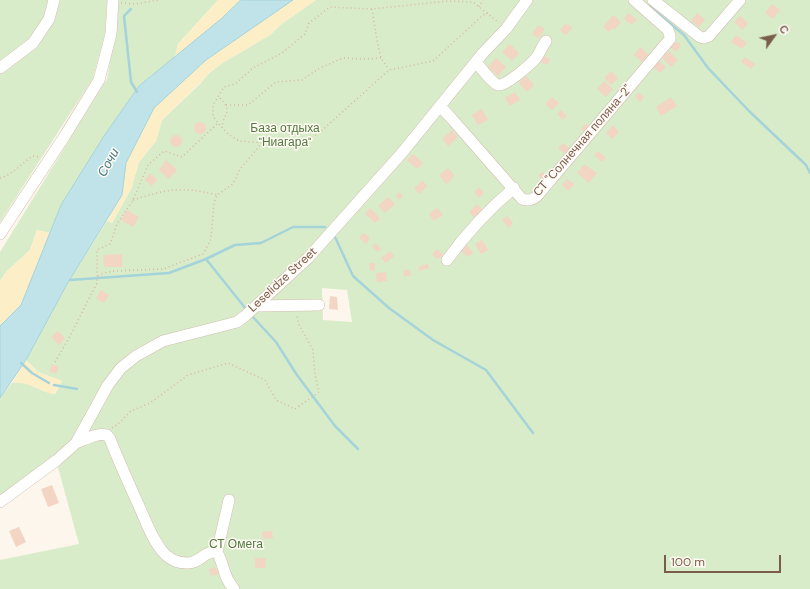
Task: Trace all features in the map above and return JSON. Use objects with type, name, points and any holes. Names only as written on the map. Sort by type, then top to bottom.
[{"type":"street","points":[[0,68],[33,43],[49,19],[54,0]]},
{"type":"street","name":"Leselidze Street","points":[[0,502],[76,444],[108,384],[121,368],[136,356],[163,341],[237,322],[308,258],[401,154],[476,62],[506,29],[527,0]]},
{"type":"street","name":"СТ \"Солнечная поляна-2\"","points":[[440,106],[514,188],[522,199],[527,201],[532,200],[670,39],[670,33],[634,0]]},
{"type":"street","points":[[653,0],[700,37],[704,38],[709,36],[740,0]]},
{"type":"street","points":[[0,234],[99,80],[111,34],[113,2]]},
{"type":"street","points":[[476,62],[494,82],[502,85],[512,79],[536,58],[546,41]]},
{"type":"street","points":[[447,260],[474,227],[514,188]]},
{"type":"street","points":[[256,306],[319,305]]},
{"type":"street","points":[[76,444],[86,438],[102,434],[107,435],[153,537],[164,553],[172,560],[192,563],[212,551],[217,552]]},
{"type":"street","points":[[229,500],[217,552],[221,559],[228,581],[234,589]]},
{"type":"path","points":[[113,2],[135,4],[159,0]]},
{"type":"path","points":[[479,6],[483,0]]},
{"type":"path","points":[[488,13],[482,16],[433,61],[389,70],[318,134],[297,143],[262,143],[239,141],[228,134],[213,116],[213,105],[224,87],[235,84],[253,68],[282,53],[305,34],[308,23],[330,7],[372,9],[448,1],[473,2],[488,13],[506,29]]},
{"type":"path","points":[[372,9],[381,58],[389,70]]},
{"type":"path","points":[[226,105],[248,105],[276,82],[302,80],[320,68],[343,58],[381,58]]},
{"type":"path","points":[[219,97],[226,105],[227,114],[223,121],[222,128]]},
{"type":"path","points":[[55,362],[97,283],[97,250],[110,244],[117,224],[133,200],[148,165],[164,151],[182,157],[218,123]]},
{"type":"path","points":[[98,276],[114,271],[163,268],[203,254],[211,239],[214,202],[217,195],[233,184],[240,169],[262,143]]},
{"type":"path","points":[[0,178],[8,176],[21,164],[33,156],[50,158]]},
{"type":"path","points":[[133,200],[161,191],[182,189],[197,190],[217,195]]},
{"type":"path","points":[[102,434],[118,424],[131,411],[150,403],[188,375],[228,363],[264,380],[276,400],[295,409],[319,392],[315,374],[313,350],[298,323],[296,305]]},
{"type":"green space","points":[[0,0],[107,0],[105,33],[93,78],[0,222]]},
{"type":"green space","points":[[117,0],[218,0],[178,44],[175,57],[139,86],[104,136],[61,205],[50,233],[37,230],[30,250],[7,271],[0,281],[0,252],[107,79],[114,40]]},
{"type":"green space","points":[[316,0],[810,0],[810,589],[0,589],[0,560],[79,544],[57,464],[0,506],[0,398],[12,383],[24,383],[55,394],[62,381],[38,372],[26,360],[67,284],[107,221],[112,223],[131,189],[139,162],[156,141],[162,120],[200,84],[209,73],[224,62],[270,35],[280,25]],"holes":[[[322,288],[347,290],[352,322],[323,320]]]},
{"type":"sand","points":[[218,0],[241,0],[221,19],[175,57],[178,44]]},
{"type":"sand","points":[[292,0],[316,0],[280,25],[270,35],[224,62],[209,73],[162,120],[156,141],[139,162],[131,189],[112,223],[107,221],[122,195],[126,163],[154,108],[206,60]]},
{"type":"sand","points":[[37,230],[50,233],[21,305],[0,326],[0,281],[7,271],[30,250]]},
{"type":"sand","points":[[26,360],[38,372],[62,381],[54,394],[23,383],[12,383]]},
{"type":"water","name":"Сочи","points":[[241,0],[293,0],[206,60],[154,108],[126,163],[122,195],[67,284],[26,360],[0,398],[0,326],[21,305],[61,205],[104,136],[139,86],[221,19]]},
{"type":"building","points":[[772,4],[780,10],[773,19],[765,13]]},
{"type":"building","points":[[628,13],[637,19],[632,25],[624,19]]},
{"type":"building","points":[[697,13],[705,20],[699,27],[691,21]]},
{"type":"building","points":[[613,15],[621,22],[614,30],[612,28],[609,32],[603,27]]},
{"type":"building","points":[[740,16],[748,23],[743,30],[734,22]]},
{"type":"building","points":[[566,23],[572,28],[566,35],[560,30]]},
{"type":"building","points":[[538,25],[545,29],[539,38],[532,34]]},
{"type":"building","points":[[736,35],[747,43],[742,49],[731,42]]},
{"type":"building","points":[[672,41],[681,44],[676,52],[668,46]]},
{"type":"building","points":[[510,44],[519,53],[512,61],[502,52]]},
{"type":"building","points":[[640,47],[649,55],[642,62],[634,55]]},
{"type":"building","points":[[669,51],[678,60],[671,67],[662,58]]},
{"type":"building","points":[[541,54],[550,59],[547,65],[538,61]]},
{"type":"building","points":[[745,57],[755,64],[751,69],[741,62]]},
{"type":"building","points":[[496,58],[506,67],[498,76],[488,67]]},
{"type":"building","points":[[658,60],[666,67],[660,73],[652,66]]},
{"type":"building","points":[[611,71],[618,78],[611,85],[604,78]]},
{"type":"building","points":[[526,76],[534,85],[527,92],[519,83]]},
{"type":"building","points":[[604,81],[613,89],[606,97],[597,89]]},
{"type":"building","points":[[515,92],[520,100],[510,106],[505,98]]},
{"type":"building","points":[[639,92],[644,97],[640,102],[635,96]]},
{"type":"building","points":[[552,97],[559,103],[552,110],[545,104]]},
{"type":"building","points":[[671,97],[677,106],[661,116],[656,107]]},
{"type":"building","points":[[482,109],[488,120],[478,125],[472,115]]},
{"type":"building","points":[[561,110],[567,116],[563,120],[557,114]]},
{"type":"building","points":[[198,122],[202,122],[206,128],[202,134],[198,134],[194,130],[194,126]]},
{"type":"building","points":[[586,123],[591,128],[586,134],[581,129]]},
{"type":"building","points":[[613,125],[619,132],[612,139],[606,133]]},
{"type":"building","points":[[452,130],[458,137],[448,146],[442,139]]},
{"type":"building","points":[[178,135],[181,136],[181,146],[174,147],[171,146],[170,139],[171,136]]},
{"type":"building","points":[[563,143],[571,149],[566,155],[558,148]]},
{"type":"building","points":[[598,151],[606,158],[602,162],[594,155]]},
{"type":"building","points":[[413,154],[423,163],[417,169],[407,160]]},
{"type":"building","points":[[166,160],[177,170],[169,179],[159,170]]},
{"type":"building","points":[[584,164],[597,173],[589,183],[577,173]]},
{"type":"building","points":[[448,168],[455,176],[446,184],[439,175]]},
{"type":"building","points":[[542,172],[548,176],[544,181],[538,176]]},
{"type":"building","points":[[150,173],[157,180],[152,186],[145,180]]},
{"type":"building","points":[[567,179],[574,184],[569,191],[562,185]]},
{"type":"building","points":[[423,181],[427,186],[419,194],[414,188]]},
{"type":"building","points":[[479,187],[484,193],[479,198],[474,192]]},
{"type":"building","points":[[399,192],[403,196],[400,200],[396,196]]},
{"type":"building","points":[[388,197],[395,204],[385,213],[378,206]]},
{"type":"building","points":[[477,204],[483,210],[475,218],[469,212]]},
{"type":"building","points":[[370,208],[380,218],[375,223],[365,214]]},
{"type":"building","points":[[437,208],[443,215],[434,221],[429,214]]},
{"type":"building","points":[[127,210],[139,217],[133,227],[121,220]]},
{"type":"building","points":[[507,216],[513,223],[509,228],[502,220]]},
{"type":"building","points":[[363,233],[370,238],[366,244],[359,238]]},
{"type":"building","points":[[482,240],[488,250],[481,254],[475,244]]},
{"type":"building","points":[[376,243],[381,249],[377,252],[372,246]]},
{"type":"building","points":[[467,245],[473,253],[467,257],[461,250]]},
{"type":"building","points":[[437,249],[443,255],[437,259],[432,254]]},
{"type":"building","points":[[390,251],[394,256],[386,263],[381,258]]},
{"type":"building","points":[[122,254],[122,267],[104,267],[103,255]]},
{"type":"building","points":[[369,263],[375,263],[375,270],[370,271]]},
{"type":"building","points":[[428,264],[429,268],[419,271],[418,269],[420,266]]},
{"type":"building","points":[[409,269],[411,275],[404,277],[403,271]]},
{"type":"building","points":[[386,272],[387,281],[377,282],[376,273]]},
{"type":"building","points":[[101,290],[109,295],[104,303],[96,298]]},
{"type":"building","points":[[330,296],[337,297],[338,310],[329,309]]},
{"type":"building","points":[[58,331],[65,338],[59,345],[51,337]]},
{"type":"building","points":[[52,364],[59,367],[56,374],[49,371]]},
{"type":"building","points":[[52,485],[59,503],[48,507],[41,489]]},
{"type":"building","points":[[19,527],[26,542],[16,547],[9,531]]},
{"type":"building","points":[[272,531],[273,538],[263,539],[262,532]]},
{"type":"building","points":[[255,558],[266,558],[265,568],[255,568]]},
{"type":"building","points":[[215,567],[219,574],[211,576],[209,569]]},
{"type":"waterway","points":[[649,6],[684,35],[708,68],[750,112],[806,165],[810,173]]},
{"type":"waterway","points":[[131,9],[124,16],[131,82],[137,92]]},
{"type":"waterway","points":[[70,280],[169,273],[206,259],[235,245],[261,243],[293,227],[325,227]]},
{"type":"waterway","points":[[335,237],[353,276],[389,308],[433,340],[486,370],[533,433]]},
{"type":"waterway","points":[[206,259],[246,309]]},
{"type":"waterway","points":[[252,316],[276,342],[297,375],[335,426],[358,449]]},
{"type":"waterway","points":[[21,363],[32,373],[49,383]]},
{"type":"waterway","points":[[54,385],[77,389]]},
{"type":"park label","name":"База отдыха \"Ниагара\"","points":[[285,136]]},
{"type":"park label","name":"СТ Омега","points":[[236,545]]}]
